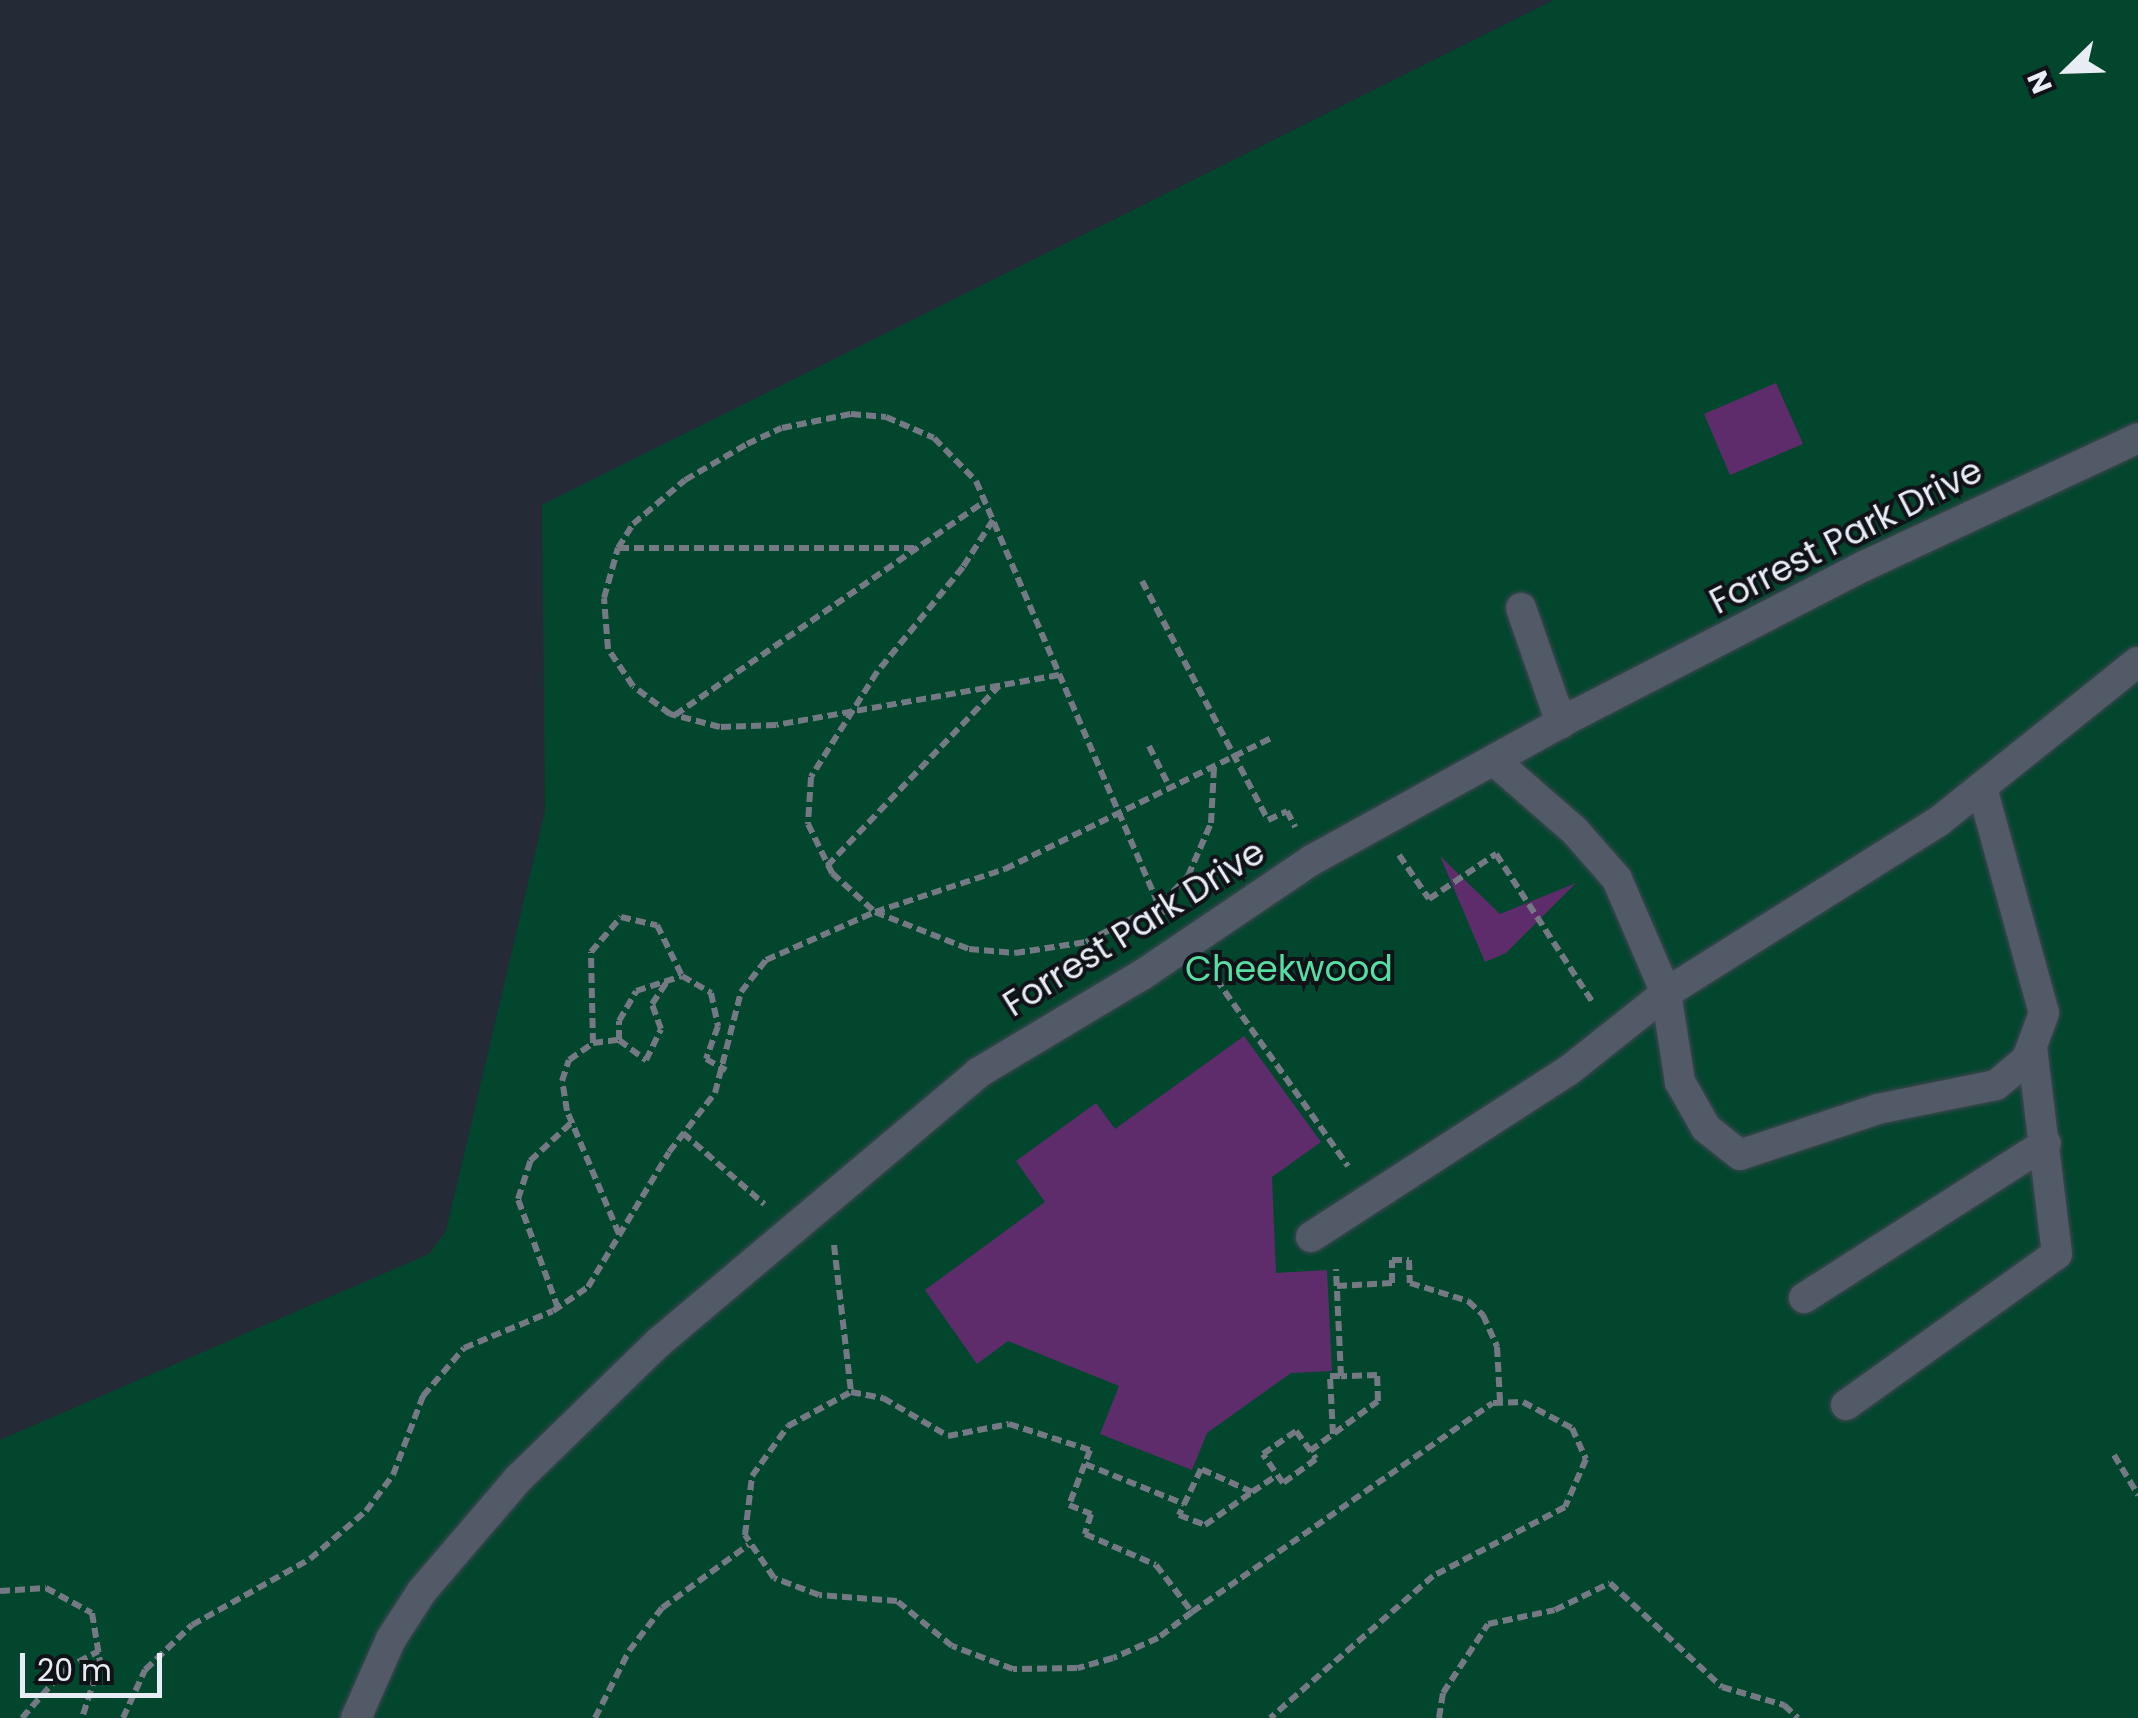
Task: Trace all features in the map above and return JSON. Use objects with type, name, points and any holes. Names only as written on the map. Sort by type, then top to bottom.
[{"type":"lane","name":"Forrest Park Drive","points":[[356,1718],[391,1639],[466,1536],[588,1408],[786,1232],[978,1073],[1182,947],[1312,860],[1562,723],[1864,566],[2136,449]]},
{"type":"lane","points":[[1521,608],[1562,723]]},
{"type":"lane","points":[[1322,1230],[1568,1071],[1666,993],[1982,788],[2138,662]]},
{"type":"lane","points":[[1496,762],[1574,831],[1616,879],[1666,993],[1680,1082],[1706,1128],[1740,1155],[1878,1110],[1996,1085],[2027,1059],[2044,1013],[1982,788]]},
{"type":"lane","points":[[1846,1405],[2056,1254],[2032,1046]]},
{"type":"lane","points":[[1804,1298],[2046,1143]]},
{"type":"path","points":[[1059,675],[748,728],[674,716],[633,686],[608,648],[604,598],[618,548],[653,504],[716,460],[782,428],[851,414],[886,417],[934,438],[968,470],[985,502],[1158,906],[1182,947]]},
{"type":"path","points":[[674,716],[985,502]]},
{"type":"path","points":[[992,520],[964,567],[850,712],[812,777],[806,807],[827,866],[875,912],[942,941],[1015,953],[1086,942],[1158,906],[1188,876],[1206,840],[1214,767]]},
{"type":"path","points":[[618,548],[917,548]]},
{"type":"path","points":[[1142,581],[1268,820],[1286,812],[1312,860]]},
{"type":"path","points":[[827,866],[1000,686]]},
{"type":"path","points":[[123,1718],[145,1670],[192,1625],[310,1559],[355,1523],[394,1474],[423,1396],[464,1348],[558,1308],[588,1287],[726,1070],[749,976],[791,945],[875,912],[1004,870],[1120,817],[1271,738]]},
{"type":"path","points":[[1149,746],[1171,790]]},
{"type":"path","points":[[1398,854],[1429,899],[1496,854],[1593,1003],[1578,1013]]},
{"type":"path","points":[[593,1044],[589,959],[615,922],[634,915],[656,925],[682,976]]},
{"type":"path","points":[[619,1040],[619,1021],[630,998],[644,985],[682,976],[706,988],[714,1000],[718,1026],[706,1059],[726,1070]]},
{"type":"path","points":[[620,1235],[572,1122],[563,1071],[593,1044],[619,1040],[646,1060],[661,1029],[652,1004],[670,978]]},
{"type":"path","points":[[1216,979],[1371,1198]]},
{"type":"path","points":[[558,1308],[518,1199],[530,1161],[572,1122]]},
{"type":"path","points":[[683,1133],[744,1181],[786,1232]]},
{"type":"path","points":[[1322,1230],[1337,1286],[1341,1376]]},
{"type":"path","points":[[832,1236],[851,1392]]},
{"type":"path","points":[[1337,1286],[1392,1284],[1392,1260],[1409,1260],[1410,1284],[1468,1301],[1494,1337],[1500,1401]]},
{"type":"path","points":[[1310,1451],[1332,1435],[1378,1400],[1377,1374],[1330,1376],[1332,1435]]},
{"type":"path","points":[[1192,1612],[1156,1565],[1086,1534],[1091,1514],[1069,1505],[1090,1450],[1022,1426],[948,1436],[883,1398],[851,1392],[788,1426],[764,1454],[747,1489],[748,1546],[786,1584],[819,1594],[897,1601],[952,1646],[1013,1668],[1077,1668],[1113,1658],[1158,1638],[1500,1401],[1546,1410],[1577,1435],[1584,1475],[1565,1507],[1433,1576],[1270,1718]]},
{"type":"path","points":[[1296,1431],[1316,1459],[1283,1483],[1277,1474],[1263,1454],[1296,1431]]},
{"type":"path","points":[[2114,1455],[2138,1495]]},
{"type":"path","points":[[1085,1464],[1184,1504]]},
{"type":"path","points":[[1252,1492],[1201,1470],[1179,1515],[1205,1525],[1252,1492],[1277,1474]]},
{"type":"path","points":[[594,1718],[629,1651],[662,1608],[696,1577],[748,1546]]},
{"type":"path","points":[[1439,1718],[1443,1693],[1488,1624],[1545,1613],[1610,1584],[1722,1687],[1784,1705],[1798,1718]]},
{"type":"path","points":[[0,1591],[46,1588],[82,1603],[97,1625],[100,1651],[82,1718]]},
{"type":"path","points":[[22,1718],[65,1669],[100,1651]]},
{"type":"green space","name":"Cheekwood","points":[[1554,0],[2138,0],[2138,1718],[0,1718],[0,1440],[429,1254],[446,1231],[545,811],[542,505]]},
{"type":"building","points":[[1776,383],[1803,444],[1730,475],[1704,414]]},
{"type":"building","points":[[1440,856],[1500,914],[1576,883],[1506,953],[1485,962]]},
{"type":"building","points":[[1244,1036],[1321,1142],[1272,1177],[1276,1273],[1327,1270],[1332,1371],[1291,1373],[1207,1433],[1192,1470],[1100,1434],[1119,1386],[1008,1341],[977,1364],[925,1290],[1045,1202],[1016,1161],[1096,1103],[1115,1129]]}]
